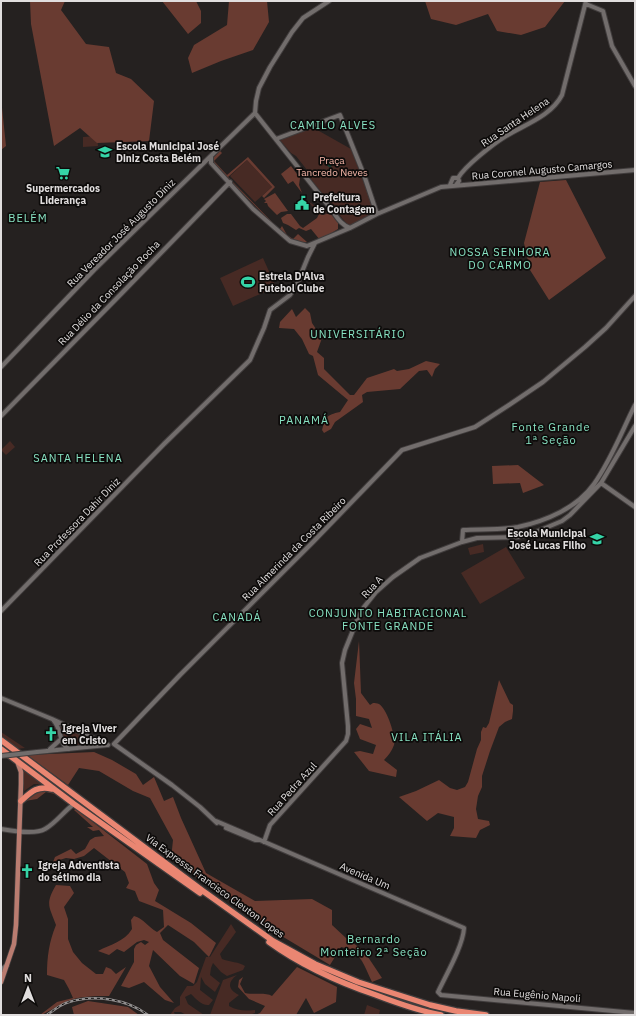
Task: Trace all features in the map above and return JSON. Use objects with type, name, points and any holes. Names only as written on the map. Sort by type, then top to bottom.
[{"type":"highway","name":"Via Expressa Francisco Cleuton Lopes","points":[[1,740],[203,891],[273,941],[315,964],[358,982],[430,1005],[456,1011],[486,1015]]},
{"type":"highway","name":"Via Expressa Francisco Cleuton Lopes","points":[[1,749],[74,804],[282,952],[315,971],[355,988],[392,1001],[441,1015]]},
{"type":"highway","points":[[21,801],[38,788],[46,788],[57,791]]},
{"type":"main road","points":[[1,982],[14,944],[16,925],[21,801],[21,772],[17,761]]},
{"type":"street","points":[[329,1],[303,18],[292,32],[259,88],[255,113],[340,222],[346,227],[350,228]]},
{"type":"street","points":[[586,2],[603,11],[612,46],[635,86]]},
{"type":"street","name":"Rua Santa Helena","points":[[456,180],[496,142],[542,116],[558,103],[562,95],[586,2]]},
{"type":"street","name":"Rua Vereador José Augusto Diniz","points":[[1,367],[96,269],[255,113]]},
{"type":"street","points":[[276,139],[340,114],[364,175],[377,214]]},
{"type":"street","points":[[211,157],[211,163],[230,182],[252,209],[290,241],[307,246],[308,257]]},
{"type":"street","name":"Rua Coronel Augusto Camargos","points":[[307,246],[339,233],[377,214],[441,186],[450,185],[456,180],[635,170]]},
{"type":"street","name":"Rua Délio da Consolação Rocha","points":[[1,416],[230,182]]},
{"type":"street","points":[[339,233],[340,222]]},
{"type":"street","points":[[308,257],[315,243]]},
{"type":"street","name":"Rua Professora Dahir Diniz","points":[[1,611],[164,444],[250,360],[270,310],[290,295],[300,278],[308,257]]},
{"type":"street","name":"Rua Almerinda da Costa Ribeiro","points":[[114,744],[402,450],[475,427],[509,405],[543,382],[585,347],[606,328],[635,296]]},
{"type":"street","points":[[462,542],[463,530],[517,527],[559,513],[572,506],[594,484],[623,431],[635,405]]},
{"type":"street","name":"Rua A","points":[[338,750],[346,741],[348,734],[342,663],[345,650],[358,618],[364,607],[376,592],[408,565],[420,558],[477,538],[517,537],[531,534],[562,521],[570,515],[601,483],[635,426]]},
{"type":"street","points":[[601,483],[635,507]]},
{"type":"street","points":[[1,698],[52,719],[108,745]]},
{"type":"street","points":[[52,719],[56,724],[66,747],[69,748]]},
{"type":"street","points":[[48,751],[65,731],[71,729]]},
{"type":"street","points":[[84,734],[87,741],[84,748]]},
{"type":"street","points":[[1,756],[114,744]]},
{"type":"street","name":"Avenida Um","points":[[114,744],[200,807],[219,825],[464,928],[464,934],[460,945],[438,992]]},
{"type":"street","name":"Rua Pedra Azul","points":[[262,842],[270,825],[338,750]]},
{"type":"street","points":[[1,829],[37,832],[45,829],[74,804]]},
{"type":"street","points":[[1,970],[8,965]]},
{"type":"street","name":"Rua Eugênio Napoli","points":[[438,992],[446,995],[635,1013]]},
{"type":"green space","name":"Praça Tancredo Neves","points":[[312,127],[351,149],[374,209],[374,215],[350,226],[346,223],[310,178],[307,170],[296,156],[291,153],[279,139]]},
{"type":"green space","points":[[97,136],[98,146],[83,147],[83,137]]},
{"type":"green space","points":[[247,160],[272,187],[255,202],[230,176]]},
{"type":"green space","points":[[308,201],[317,207],[325,208],[329,213],[323,214],[315,210]]},
{"type":"green space","name":"Estrela D'Alva Futebol Clube","points":[[263,258],[276,287],[233,306],[220,278]]},
{"type":"green space","points":[[10,441],[15,447],[6,455],[1,450]]},
{"type":"green space","points":[[483,544],[484,552],[470,555],[468,548]]},
{"type":"green space","points":[[506,547],[525,578],[480,604],[461,573]]},
{"type":"green space","points":[[57,722],[102,743],[77,745],[65,743],[61,736]]},
{"type":"green space","points":[[1,732],[25,748],[16,749],[1,738]]},
{"type":"green space","points":[[24,771],[42,784],[34,784],[24,791]]},
{"type":"green space","points":[[231,924],[236,932],[220,954],[222,959],[245,966],[243,970],[227,976],[213,963],[210,975],[220,983],[215,992],[205,984],[201,977],[200,990],[213,1000],[209,1005],[197,1000],[191,994],[185,997],[188,1004],[204,1015],[186,1015],[181,1012],[174,1012],[175,1015],[170,1015],[175,1008],[180,1005],[180,997],[187,986],[193,986],[197,982],[206,957],[210,957]]},
{"type":"green space","points":[[237,975],[231,981],[230,986],[233,991],[239,995],[229,1003],[229,1006],[235,1009],[255,1010],[255,1013],[249,1015],[210,1015],[223,980]]},
{"type":"green space","points":[[367,1005],[380,1010],[379,1015],[364,1015]]},
{"type":"shaded area","points":[[30,1],[65,1],[61,10],[86,44],[109,47],[116,73],[131,79],[154,101],[149,141],[97,143],[80,128],[54,146],[31,24]]},
{"type":"shaded area","points":[[162,1],[196,1],[201,11],[201,23],[188,34]]},
{"type":"shaded area","points":[[229,1],[267,1],[269,22],[253,50],[192,73],[188,58],[194,45],[227,25]]},
{"type":"shaded area","points":[[425,1],[565,1],[545,27],[521,35],[497,31],[488,14],[456,25],[431,19]]},
{"type":"shaded area","points":[[1,98],[6,146],[1,150]]},
{"type":"shaded area","points":[[220,151],[222,153],[214,161],[227,175],[248,157],[275,187],[264,198],[262,196],[272,187],[247,160],[228,177],[276,226],[213,163],[212,159]]},
{"type":"shaded area","points":[[329,158],[334,161],[331,167],[324,163],[324,160]]},
{"type":"shaded area","points":[[291,166],[300,178],[299,185],[302,193],[293,181],[288,184],[281,174]]},
{"type":"shaded area","points":[[566,180],[606,258],[549,300],[530,270],[524,243],[540,182]]},
{"type":"shaded area","points":[[275,193],[288,211],[281,212],[277,215],[267,203],[264,203],[266,201],[264,199]]},
{"type":"shaded area","points":[[316,211],[323,215],[330,213],[338,223],[338,229],[320,240],[311,229],[306,231],[299,228],[296,230],[283,223],[281,218],[287,214],[291,214],[303,228],[317,218],[319,214]]},
{"type":"shaded area","points":[[282,226],[287,235],[293,239],[298,234],[307,242],[292,240],[280,229]]},
{"type":"shaded area","points":[[305,308],[310,313],[312,323],[322,338],[317,352],[324,358],[324,369],[350,395],[354,395],[367,378],[394,369],[397,371],[409,369],[426,361],[440,364],[435,369],[432,377],[427,370],[419,371],[400,389],[367,392],[362,395],[363,402],[335,422],[331,429],[324,433],[322,430],[327,417],[340,412],[348,400],[318,375],[313,356],[309,354],[302,339],[294,329],[279,328],[280,322],[292,309],[296,317]]},
{"type":"shaded area","points":[[518,465],[544,485],[523,493],[520,483],[493,484],[492,466]]},
{"type":"shaded area","points":[[359,641],[361,693],[370,705],[373,703],[379,704],[388,717],[394,736],[394,745],[384,760],[397,770],[396,777],[369,771],[354,752],[360,751],[373,754],[376,745],[360,739],[356,729],[360,724],[372,728],[369,719],[356,716],[354,683]]},
{"type":"shaded area","points":[[499,680],[510,703],[513,705],[513,711],[512,719],[499,727],[482,776],[482,787],[478,796],[476,809],[478,819],[489,821],[490,825],[480,830],[476,838],[450,836],[454,828],[454,817],[438,813],[427,821],[399,797],[439,780],[450,788],[457,790],[465,787],[468,782],[481,740],[481,732],[483,727],[486,728],[489,723]]},
{"type":"shaded area","points":[[94,752],[112,760],[136,774],[143,785],[154,777],[164,801],[173,797],[206,873],[255,901],[312,899],[332,910],[332,925],[346,938],[364,951],[382,978],[372,982],[359,957],[353,951],[341,947],[330,965],[280,935],[171,859],[173,840],[150,798],[133,791],[99,771],[79,768],[68,785],[27,755]]},
{"type":"shaded area","points":[[40,790],[50,790],[62,797],[46,792],[37,799],[25,801],[30,794]]},
{"type":"shaded area","points":[[76,809],[147,864],[154,883],[159,890],[155,901],[191,923],[216,943],[209,957],[194,942],[168,925],[160,933],[163,940],[199,968],[194,984],[180,976],[153,950],[149,966],[160,987],[174,1003],[165,1000],[144,982],[129,988],[121,986],[134,962],[134,949],[136,945],[141,942],[145,945],[149,942],[144,940],[137,942],[124,952],[117,949],[109,955],[98,951],[125,937],[132,929],[131,920],[134,916],[141,919],[157,932],[164,927],[163,910],[139,901],[135,891],[126,888],[129,883],[125,872],[94,848],[84,856],[74,859],[66,858],[53,862],[55,857],[71,849],[76,854],[85,849],[90,840],[95,837],[104,836],[99,830],[93,831],[87,827],[93,827],[74,810]]},
{"type":"shaded area","points":[[56,885],[70,886],[74,893],[64,907],[68,919],[68,939],[73,952],[82,963],[96,974],[103,974],[106,967],[111,969],[116,974],[126,967],[109,996],[73,999],[40,1015],[57,1002],[73,998],[64,980],[47,975],[49,950],[56,925],[50,909],[49,901]]},
{"type":"shaded area","points":[[297,967],[337,987],[336,1002],[314,1013],[306,998],[296,1015],[255,1015],[260,1013],[265,1006],[249,999],[238,987],[239,980],[243,977],[240,984],[245,993],[267,994],[272,996]]},
{"type":"shaded area","points":[[88,1001],[128,1007],[139,1015],[74,1015],[72,1007]]},
{"type":"railway","points":[[47,1015],[66,1003],[89,998],[99,998],[120,1002],[130,1005],[148,1015]]},
{"type":"place","name":"Escola Municipal José Diniz Costa Belém","points":[[105,152]]},
{"type":"place","name":"Supermercados Liderança","points":[[63,173]]},
{"type":"place","name":"Prefeitura de Contagem","points":[[302,203]]},
{"type":"place","name":"Estrela D'Alva Futebol Clube","points":[[248,282]]},
{"type":"place","name":"Escola Municipal José Lucas Filho","points":[[597,539]]},
{"type":"place","name":"Igreja Viver em Cristo","points":[[51,734]]},
{"type":"place","name":"Igreja Adventista do sétimo dia","points":[[27,871]]},
{"type":"district","name":"CAMILO ALVES","points":[[333,125]]},
{"type":"district","name":"BELÉM","points":[[28,218]]},
{"type":"district","name":"NOSSA SENHORA DO CARMO","points":[[500,258]]},
{"type":"district","name":"UNIVERSITÁRIO","points":[[358,334]]},
{"type":"district","name":"PANAMÁ","points":[[304,420]]},
{"type":"district","name":"Fonte Grande 1ª Seção","points":[[551,433]]},
{"type":"district","name":"SANTA HELENA","points":[[78,458]]},
{"type":"district","name":"CANADÁ","points":[[237,617]]},
{"type":"district","name":"CONJUNTO HABITACIONAL FONTE GRANDE","points":[[388,619]]},
{"type":"district","name":"VILA ITÁLIA","points":[[427,737]]},
{"type":"district","name":"Bernardo Monteiro 2ª Seção","points":[[374,945]]}]
